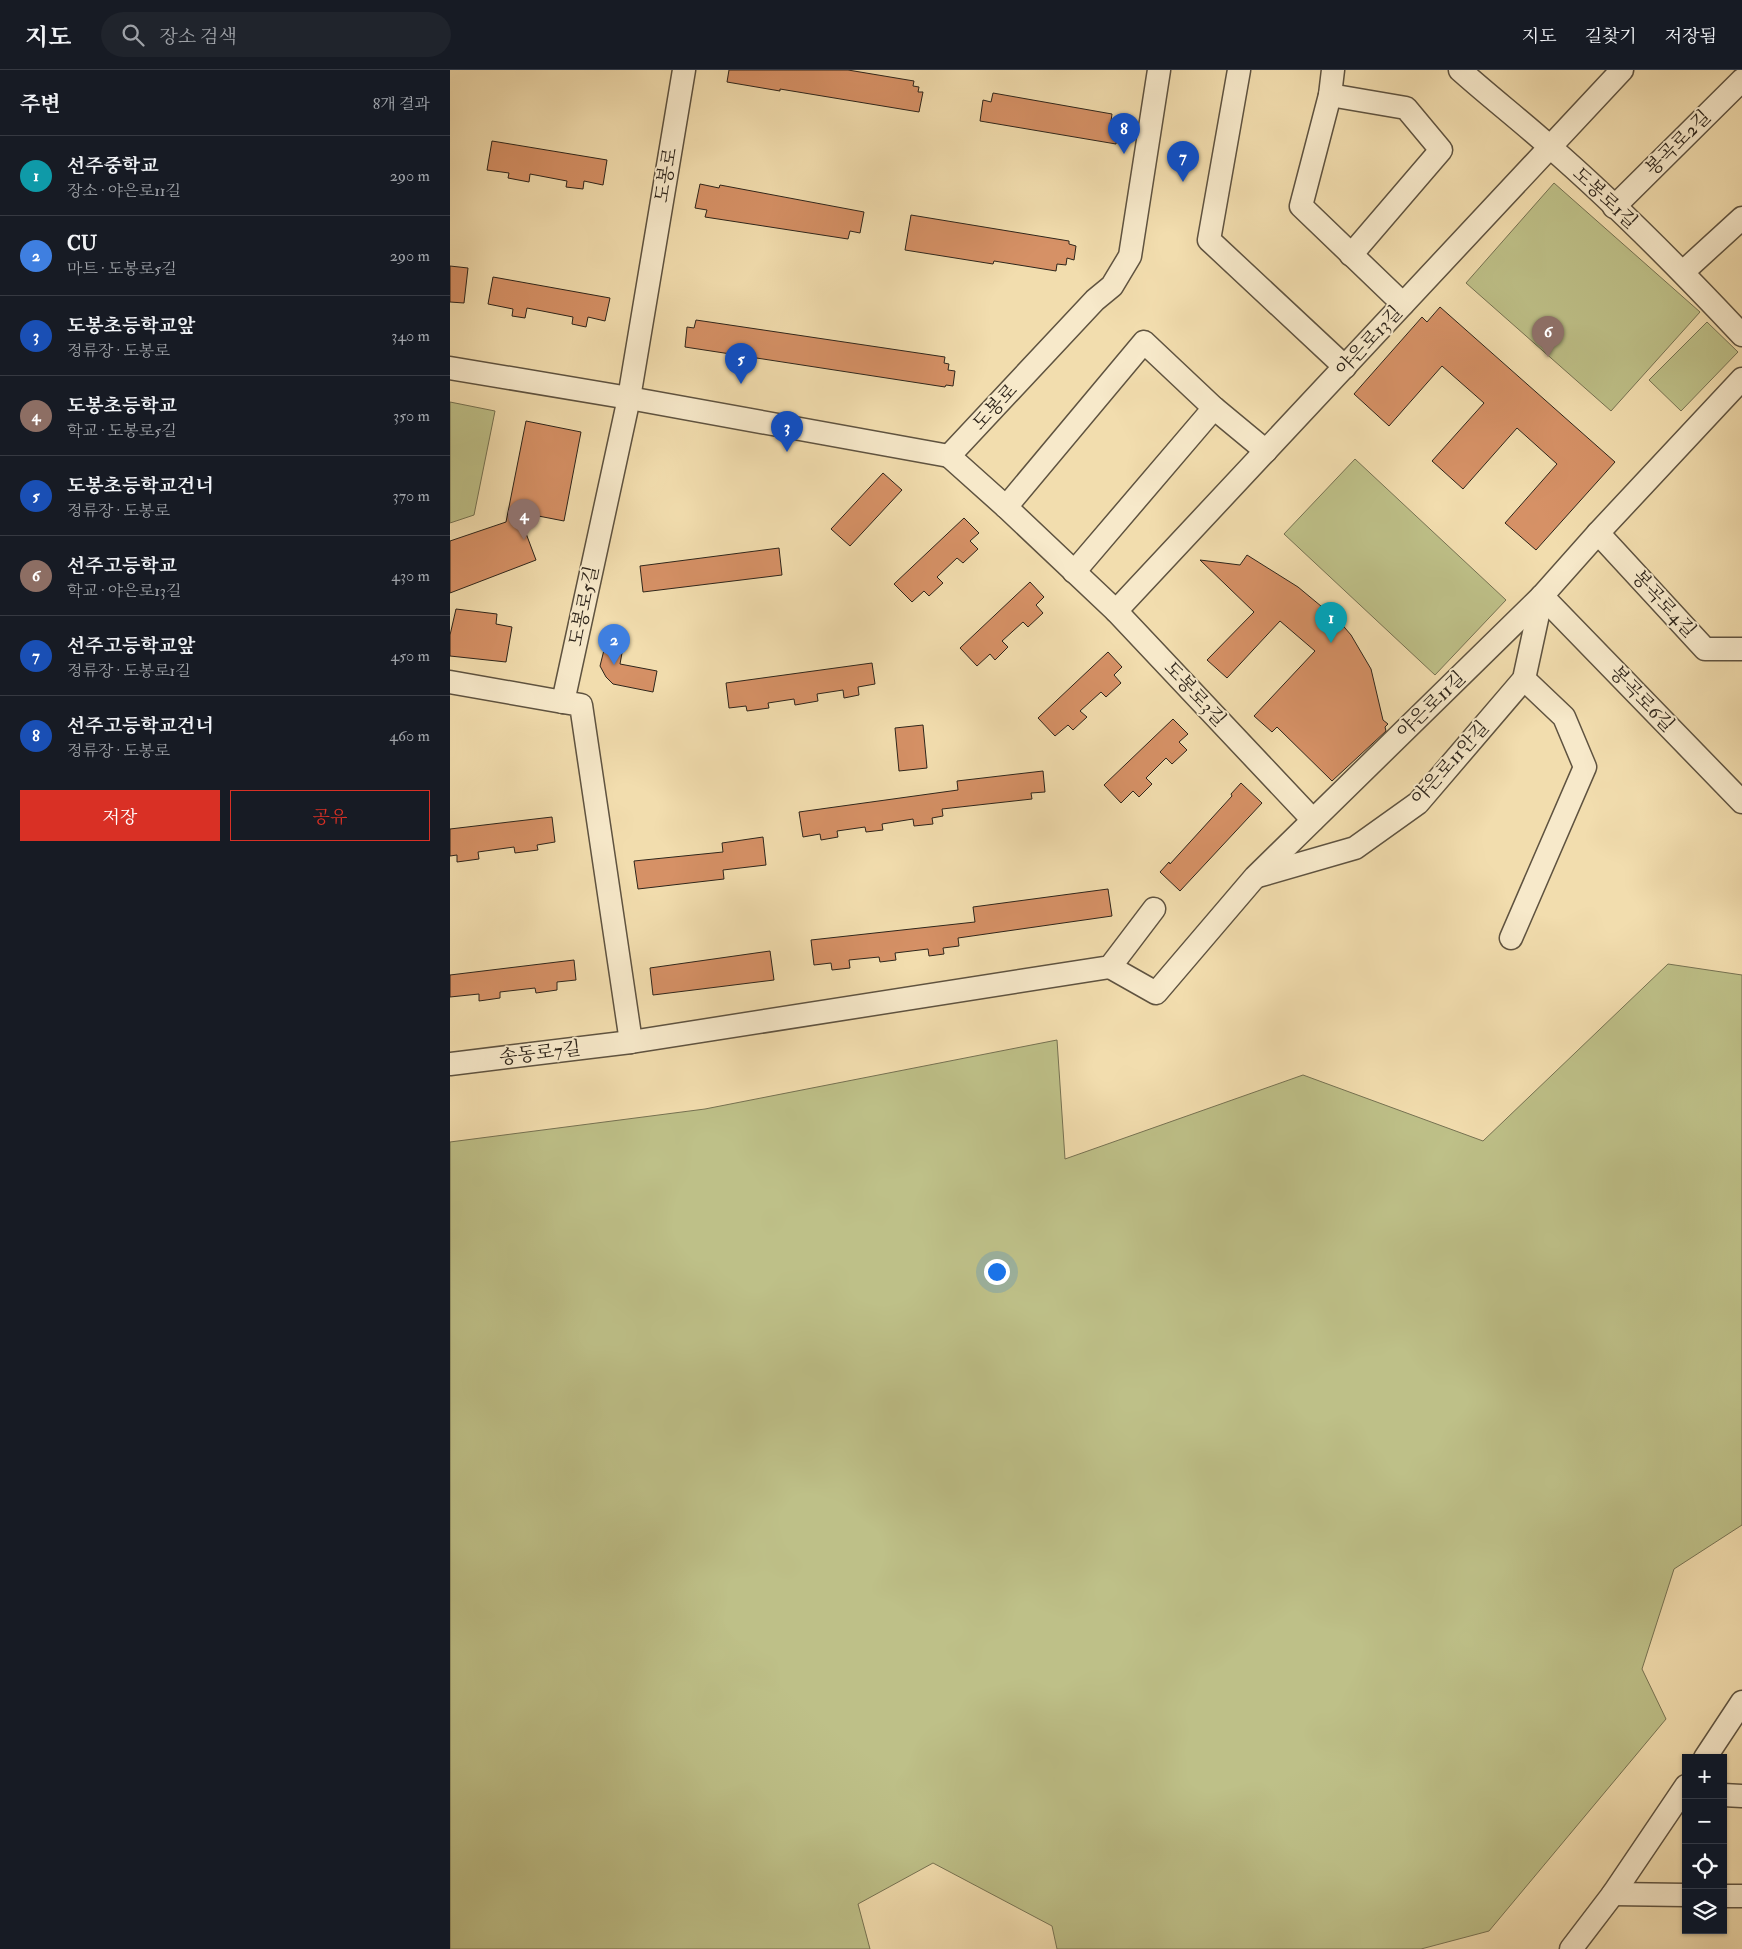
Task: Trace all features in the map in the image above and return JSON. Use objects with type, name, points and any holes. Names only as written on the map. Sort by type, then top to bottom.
[{"type":"street","name":"도봉로","points":[[629,398],[684,70]]},
{"type":"street","name":"도봉로","points":[[949,456],[1095,300],[1112,286],[1130,256],[1159,70]]},
{"type":"street","points":[[1239,70],[1209,240],[1345,367]]},
{"type":"street","points":[[1333,70],[1330,95],[1301,206],[1403,304]]},
{"type":"street","name":"야은로13길","points":[[1116,611],[1622,70]]},
{"type":"street","name":"봉곡로2길","points":[[1614,206],[1742,79],[1734,70]]},
{"type":"street","name":"도봉로1길","points":[[1471,74],[1683,272],[1742,335]]},
{"type":"street","points":[[1330,95],[1406,108],[1441,150],[1351,255]]},
{"type":"street","points":[[1683,272],[1742,218]]},
{"type":"street","points":[[1006,507],[1144,342],[1214,408],[1266,451]]},
{"type":"street","points":[[450,368],[629,398],[949,456]]},
{"type":"street","name":"야은로11길","points":[[1110,967],[1156,993],[1255,877],[1542,596],[1598,533],[1742,379]]},
{"type":"street","name":"도봉로5길","points":[[562,702],[629,398]]},
{"type":"street","points":[[1074,572],[1214,408]]},
{"type":"street","name":"도봉로3길","points":[[949,456],[1116,611],[1313,820]]},
{"type":"street","name":"봉곡로4길","points":[[1598,533],[1705,649],[1742,649]]},
{"type":"street","name":"야은로11안길","points":[[1255,877],[1355,848],[1418,803],[1524,679],[1542,596]]},
{"type":"street","name":"봉곡로6길","points":[[1542,596],[1742,802]]},
{"type":"street","points":[[1512,938],[1585,767],[1564,717],[1524,679]]},
{"type":"street","points":[[450,682],[581,705],[631,1042]]},
{"type":"street","points":[[1110,967],[1154,909]]},
{"type":"street","name":"송동로7길","points":[[450,1064],[631,1042],[1110,967]]},
{"type":"street","points":[[1708,1754],[1742,1702]]},
{"type":"street","points":[[1571,1949],[1613,1894],[1682,1794]]},
{"type":"street","points":[[1727,1795],[1742,1796]]},
{"type":"street","points":[[1613,1894],[1682,1895]]},
{"type":"street","points":[[1727,1896],[1742,1896]]},
{"type":"green space","points":[[1554,183],[1700,312],[1611,411],[1466,283]]},
{"type":"green space","points":[[1707,322],[1738,352],[1681,411],[1649,380]]},
{"type":"green space","points":[[450,402],[495,411],[474,515],[450,523]]},
{"type":"green space","points":[[1355,459],[1506,600],[1435,675],[1284,534]]},
{"type":"green space","points":[[1668,964],[1742,975],[1742,1525],[1674,1569],[1642,1669],[1666,1719],[1489,1931],[1421,1949],[1057,1949],[1052,1926],[933,1863],[858,1904],[870,1949],[450,1949],[450,1142],[705,1109],[1057,1040],[1065,1159],[1303,1075],[1483,1141]]},
{"type":"building","points":[[729,70],[848,70],[914,81],[913,86],[919,87],[918,92],[923,92],[919,112],[727,82]]},
{"type":"building","points":[[993,93],[1112,114],[1111,121],[1119,122],[1116,144],[980,121],[983,100],[991,102]]},
{"type":"building","points":[[492,141],[607,160],[603,185],[584,181],[583,189],[566,187],[567,181],[530,174],[529,182],[508,178],[509,173],[487,170]]},
{"type":"building","points":[[700,184],[719,188],[720,185],[864,212],[860,233],[850,231],[848,239],[705,217],[707,210],[695,208]]},
{"type":"building","points":[[911,215],[1069,241],[1069,244],[1076,246],[1074,260],[1067,258],[1066,265],[1057,264],[1056,271],[994,261],[993,264],[905,250]]},
{"type":"building","points":[[450,266],[468,268],[464,303],[450,302]]},
{"type":"building","points":[[493,277],[610,298],[605,321],[588,317],[586,327],[572,324],[573,317],[527,308],[525,318],[512,316],[513,309],[488,304]]},
{"type":"building","points":[[1440,307],[1615,462],[1536,550],[1505,523],[1557,464],[1517,428],[1463,489],[1432,461],[1484,403],[1442,366],[1389,426],[1354,394],[1422,317],[1427,322]]},
{"type":"building","points":[[696,320],[945,357],[944,363],[949,364],[948,370],[955,371],[953,386],[946,385],[945,387],[685,347],[687,327],[694,328]]},
{"type":"building","points":[[526,421],[581,432],[564,521],[518,512],[536,560],[450,593],[450,541],[506,522]]},
{"type":"building","points":[[883,473],[902,490],[850,546],[831,529]]},
{"type":"building","points":[[964,518],[979,533],[970,541],[978,549],[963,563],[957,558],[937,577],[943,583],[929,596],[924,591],[912,602],[894,584]]},
{"type":"building","points":[[779,548],[782,575],[643,592],[640,566]]},
{"type":"building","points":[[1247,555],[1298,587],[1339,621],[1351,635],[1371,669],[1383,720],[1388,724],[1385,727],[1386,731],[1332,781],[1277,727],[1272,732],[1254,716],[1315,651],[1280,621],[1227,678],[1207,660],[1254,612],[1200,560],[1240,565]]},
{"type":"building","points":[[1030,582],[1044,597],[1036,605],[1043,613],[1028,627],[1023,622],[1002,641],[1008,647],[995,660],[990,654],[977,666],[960,648]]},
{"type":"building","points":[[456,609],[497,614],[496,624],[512,627],[506,662],[450,656],[450,635]]},
{"type":"building","points":[[607,638],[624,642],[620,664],[657,671],[653,692],[613,684],[606,677],[600,666]]},
{"type":"building","points":[[1108,652],[1122,667],[1114,675],[1121,683],[1106,697],[1101,692],[1080,711],[1087,717],[1073,730],[1068,725],[1055,736],[1038,718]]},
{"type":"building","points":[[872,663],[875,684],[858,687],[859,695],[844,698],[843,690],[817,694],[818,701],[795,705],[794,699],[768,703],[769,708],[747,711],[746,706],[729,708],[726,683]]},
{"type":"building","points":[[1173,719],[1188,734],[1179,742],[1187,750],[1172,764],[1166,758],[1146,778],[1152,784],[1139,797],[1133,791],[1121,803],[1104,785]]},
{"type":"building","points":[[923,725],[927,768],[899,771],[895,728]]},
{"type":"building","points":[[1043,771],[1045,792],[1031,793],[1032,799],[942,809],[943,816],[932,818],[933,824],[914,826],[913,819],[882,824],[883,830],[866,832],[865,827],[837,831],[838,837],[821,840],[820,834],[803,837],[799,812],[958,790],[957,781]]},
{"type":"building","points":[[1241,783],[1262,803],[1180,891],[1160,872],[1169,862],[1170,864],[1232,796],[1231,794]]},
{"type":"building","points":[[552,817],[555,842],[537,845],[538,850],[515,853],[514,847],[478,852],[479,859],[457,862],[457,855],[450,856],[450,829]]},
{"type":"building","points":[[763,837],[766,865],[723,870],[724,879],[638,889],[634,861],[723,852],[722,843]]},
{"type":"building","points":[[1108,889],[1112,916],[958,938],[959,946],[943,948],[944,954],[929,956],[928,949],[895,953],[896,960],[880,962],[879,957],[849,960],[850,968],[832,970],[831,963],[814,965],[811,940],[975,922],[973,907]]},
{"type":"building","points":[[770,951],[774,980],[653,995],[650,968]]},
{"type":"building","points":[[574,960],[576,980],[557,982],[557,990],[536,993],[535,988],[500,992],[500,998],[479,1001],[479,994],[450,997],[450,975]]},
{"type":"place","name":"선주고등학교건너","points":[[1124,154]]},
{"type":"place","name":"선주고등학교앞","points":[[1183,182]]},
{"type":"place","name":"선주고등학교","points":[[1548,357]]},
{"type":"place","name":"도봉초등학교건너","points":[[741,384]]},
{"type":"place","name":"도봉초등학교앞","points":[[787,452]]},
{"type":"place","name":"도봉초등학교","points":[[524,540]]},
{"type":"place","name":"선주중학교","points":[[1331,643]]},
{"type":"place","name":"CU","points":[[614,665]]}]
